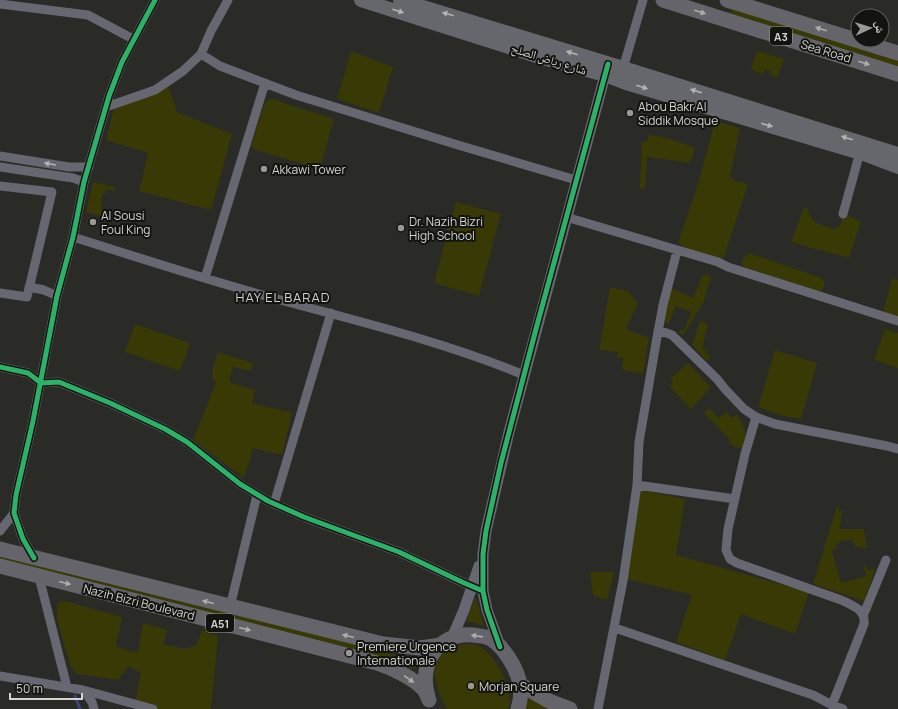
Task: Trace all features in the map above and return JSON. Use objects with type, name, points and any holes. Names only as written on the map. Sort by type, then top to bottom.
[{"type":"highway","name":"Sea Road","points":[[663,0],[898,74]]},
{"type":"highway","name":"Sea Road","points":[[729,0],[898,53]]},
{"type":"highway","points":[[724,20],[729,0]]},
{"type":"highway","name":"Nazih Bizri Boulevard","points":[[0,549],[383,644],[420,648],[446,641]]},
{"type":"highway","name":"Nazih Bizri Boulevard","points":[[0,566],[377,663],[399,672],[425,691],[431,705]]},
{"type":"highway","name":"A51","points":[[431,705],[426,692],[425,680],[426,668],[429,659],[446,641],[464,635],[481,636],[491,640],[500,647],[509,658],[517,672],[521,685],[521,699],[518,709]]},
{"type":"highway","points":[[521,685],[549,701],[570,709]]},
{"type":"main road","name":"شارع رياض الصلح","points":[[361,0],[543,58],[607,70]]},
{"type":"main road","name":"شارع رياض الصلح","points":[[400,0],[607,70],[898,154]]},
{"type":"main road","name":"شارع رياض الصلح","points":[[621,74],[860,152],[898,167]]},
{"type":"street","points":[[34,558],[23,539],[14,513],[16,495],[41,383],[57,296],[73,237],[84,182],[106,107],[122,62],[155,0]]},
{"type":"street","points":[[106,107],[163,85],[182,71],[201,54],[211,31],[228,0]]},
{"type":"street","points":[[621,74],[643,0]]},
{"type":"street","points":[[0,4],[88,15],[133,39]]},
{"type":"street","points":[[0,9],[97,20]]},
{"type":"street","points":[[201,54],[214,63],[296,95],[576,180]]},
{"type":"street","points":[[446,641],[477,589],[494,493],[566,217],[607,70]]},
{"type":"street","points":[[205,278],[264,83]]},
{"type":"street","points":[[842,214],[860,152]]},
{"type":"street","points":[[0,156],[69,167],[89,167]]},
{"type":"street","points":[[0,167],[74,178],[84,182]]},
{"type":"street","points":[[0,186],[52,192],[27,297],[0,293]]},
{"type":"street","points":[[566,217],[718,262],[728,267],[898,321]]},
{"type":"street","points":[[73,237],[205,278],[390,329],[463,352],[524,375]]},
{"type":"street","points":[[598,709],[614,628],[638,485],[639,442],[658,330],[677,251]]},
{"type":"street","points":[[29,287],[44,290],[57,296]]},
{"type":"street","points":[[274,504],[331,313]]},
{"type":"street","points":[[658,330],[672,335],[712,374],[744,409],[756,417],[767,422],[887,446],[898,450]]},
{"type":"street","points":[[0,367],[28,373],[41,383],[59,382],[110,403],[165,429],[187,442],[257,496],[274,504],[399,552],[477,589],[500,647]]},
{"type":"street","points":[[756,417],[745,454],[728,529],[726,550],[730,559],[737,563],[841,600],[858,608],[864,616]]},
{"type":"street","points":[[638,485],[735,499]]},
{"type":"street","points":[[230,607],[257,496]]},
{"type":"street","points":[[0,531],[14,513]]},
{"type":"street","points":[[832,705],[862,631],[864,616],[886,560]]},
{"type":"street","points":[[39,577],[67,687]]},
{"type":"street","points":[[614,628],[813,695],[843,709]]},
{"type":"street","points":[[0,676],[83,690],[153,709]]},
{"type":"street","points":[[83,690],[92,702],[94,709]]},
{"type":"shaded area","points":[[734,9],[850,45],[850,48],[859,48],[898,60],[898,69],[730,14]]},
{"type":"shaded area","points":[[351,51],[393,67],[379,113],[337,99]]},
{"type":"shaded area","points":[[757,51],[784,59],[777,78],[770,75],[771,71],[765,69],[764,74],[751,70]]},
{"type":"shaded area","points":[[168,85],[177,112],[232,134],[211,210],[139,191],[148,153],[106,140],[114,108]]},
{"type":"shaded area","points":[[269,99],[334,119],[320,169],[256,150],[251,146],[265,102]]},
{"type":"shaded area","points":[[715,121],[740,128],[730,177],[736,181],[748,184],[724,257],[719,259],[694,252],[678,243],[697,187]]},
{"type":"shaded area","points":[[649,134],[670,139],[695,148],[690,163],[647,157],[645,189],[640,189],[642,141],[647,142]]},
{"type":"shaded area","points":[[93,182],[115,187],[115,191],[106,189],[105,194],[103,194],[101,209],[109,211],[107,218],[86,212]]},
{"type":"shaded area","points":[[456,202],[501,214],[479,296],[434,283]]},
{"type":"shaded area","points":[[804,207],[808,209],[809,214],[814,221],[834,229],[839,227],[844,214],[861,221],[849,258],[791,242]]},
{"type":"shaded area","points":[[748,254],[752,254],[821,278],[824,281],[824,287],[821,292],[744,267],[742,265],[742,259]]},
{"type":"shaded area","points":[[703,274],[711,277],[704,301],[683,336],[679,332],[680,329],[684,331],[691,312],[676,306],[668,325],[662,317],[671,288],[693,298]]},
{"type":"shaded area","points":[[892,278],[898,280],[898,318],[883,313]]},
{"type":"shaded area","points":[[610,287],[628,291],[638,303],[626,329],[649,338],[643,374],[622,370],[623,358],[617,358],[618,352],[599,350]]},
{"type":"shaded area","points":[[700,321],[708,324],[702,349],[707,350],[706,354],[710,355],[707,361],[692,345]]},
{"type":"shaded area","points":[[135,324],[190,343],[180,371],[125,352]]},
{"type":"shaded area","points":[[885,329],[898,333],[898,368],[874,360]]},
{"type":"shaded area","points":[[775,350],[817,363],[801,419],[783,416],[758,407]]},
{"type":"shaded area","points":[[218,352],[253,363],[251,371],[233,367],[229,382],[255,390],[252,403],[292,413],[282,455],[253,448],[244,478],[193,440],[216,382],[213,380],[212,371]]},
{"type":"shaded area","points":[[688,363],[711,387],[691,409],[670,387],[673,383],[670,379]]},
{"type":"shaded area","points":[[709,408],[719,418],[726,412],[732,418],[737,414],[746,436],[745,444],[742,448],[738,448],[728,443],[730,440],[704,413]]},
{"type":"shaded area","points":[[640,490],[685,499],[676,555],[809,592],[795,634],[741,614],[725,660],[676,642],[692,595],[626,579]]},
{"type":"shaded area","points":[[837,506],[839,507],[839,511],[842,511],[840,529],[864,529],[867,548],[855,547],[852,539],[836,544],[837,549],[832,551],[841,583],[866,576],[863,566],[866,565],[868,570],[875,570],[864,601],[813,584]]},
{"type":"shaded area","points":[[0,554],[399,656],[415,665],[415,668],[413,669],[375,657],[0,562]]},
{"type":"shaded area","points":[[590,572],[614,572],[607,600],[593,596]]},
{"type":"shaded area","points":[[475,598],[484,627],[473,622],[466,622]]},
{"type":"shaded area","points":[[62,601],[122,617],[116,646],[133,652],[138,651],[143,623],[167,630],[163,644],[185,649],[197,645],[202,630],[218,636],[211,709],[159,709],[135,701],[141,673],[129,666],[119,680],[77,674],[71,667],[57,618],[57,604]]},
{"type":"shaded area","points":[[467,644],[483,648],[502,672],[509,693],[510,702],[508,709],[447,709],[435,678],[437,662],[441,655],[448,649]]},
{"type":"shaded area","points":[[529,697],[553,709],[525,709]]},
{"type":"waterway","points":[[75,696],[80,709]]},
{"type":"cycle path","points":[[34,558],[23,539],[14,513],[16,495],[33,421],[57,296],[73,237],[84,182],[109,96],[122,62],[155,0]]},
{"type":"cycle path","points":[[500,647],[487,610],[483,591],[483,554],[486,531],[501,463],[536,329],[608,64]]},
{"type":"cycle path","points":[[0,367],[28,373],[41,383],[59,382],[110,403],[165,429],[187,442],[240,484],[268,501],[304,517],[399,552],[483,591]]},
{"type":"place","name":"Abou Bakr Al Siddik Mosque","points":[[630,113]]},
{"type":"place","name":"Akkawi Tower","points":[[264,169]]},
{"type":"place","name":"Al Sousi Foul King","points":[[93,222]]},
{"type":"place","name":"Dr. Nazih Bizri High School","points":[[401,228]]},
{"type":"place","name":"Premiere Urgence Internationale","points":[[349,653]]},
{"type":"place","name":"Morjan Square","points":[[471,686]]},
{"type":"district","name":"HAY EL BARAD","points":[[283,297]]}]
